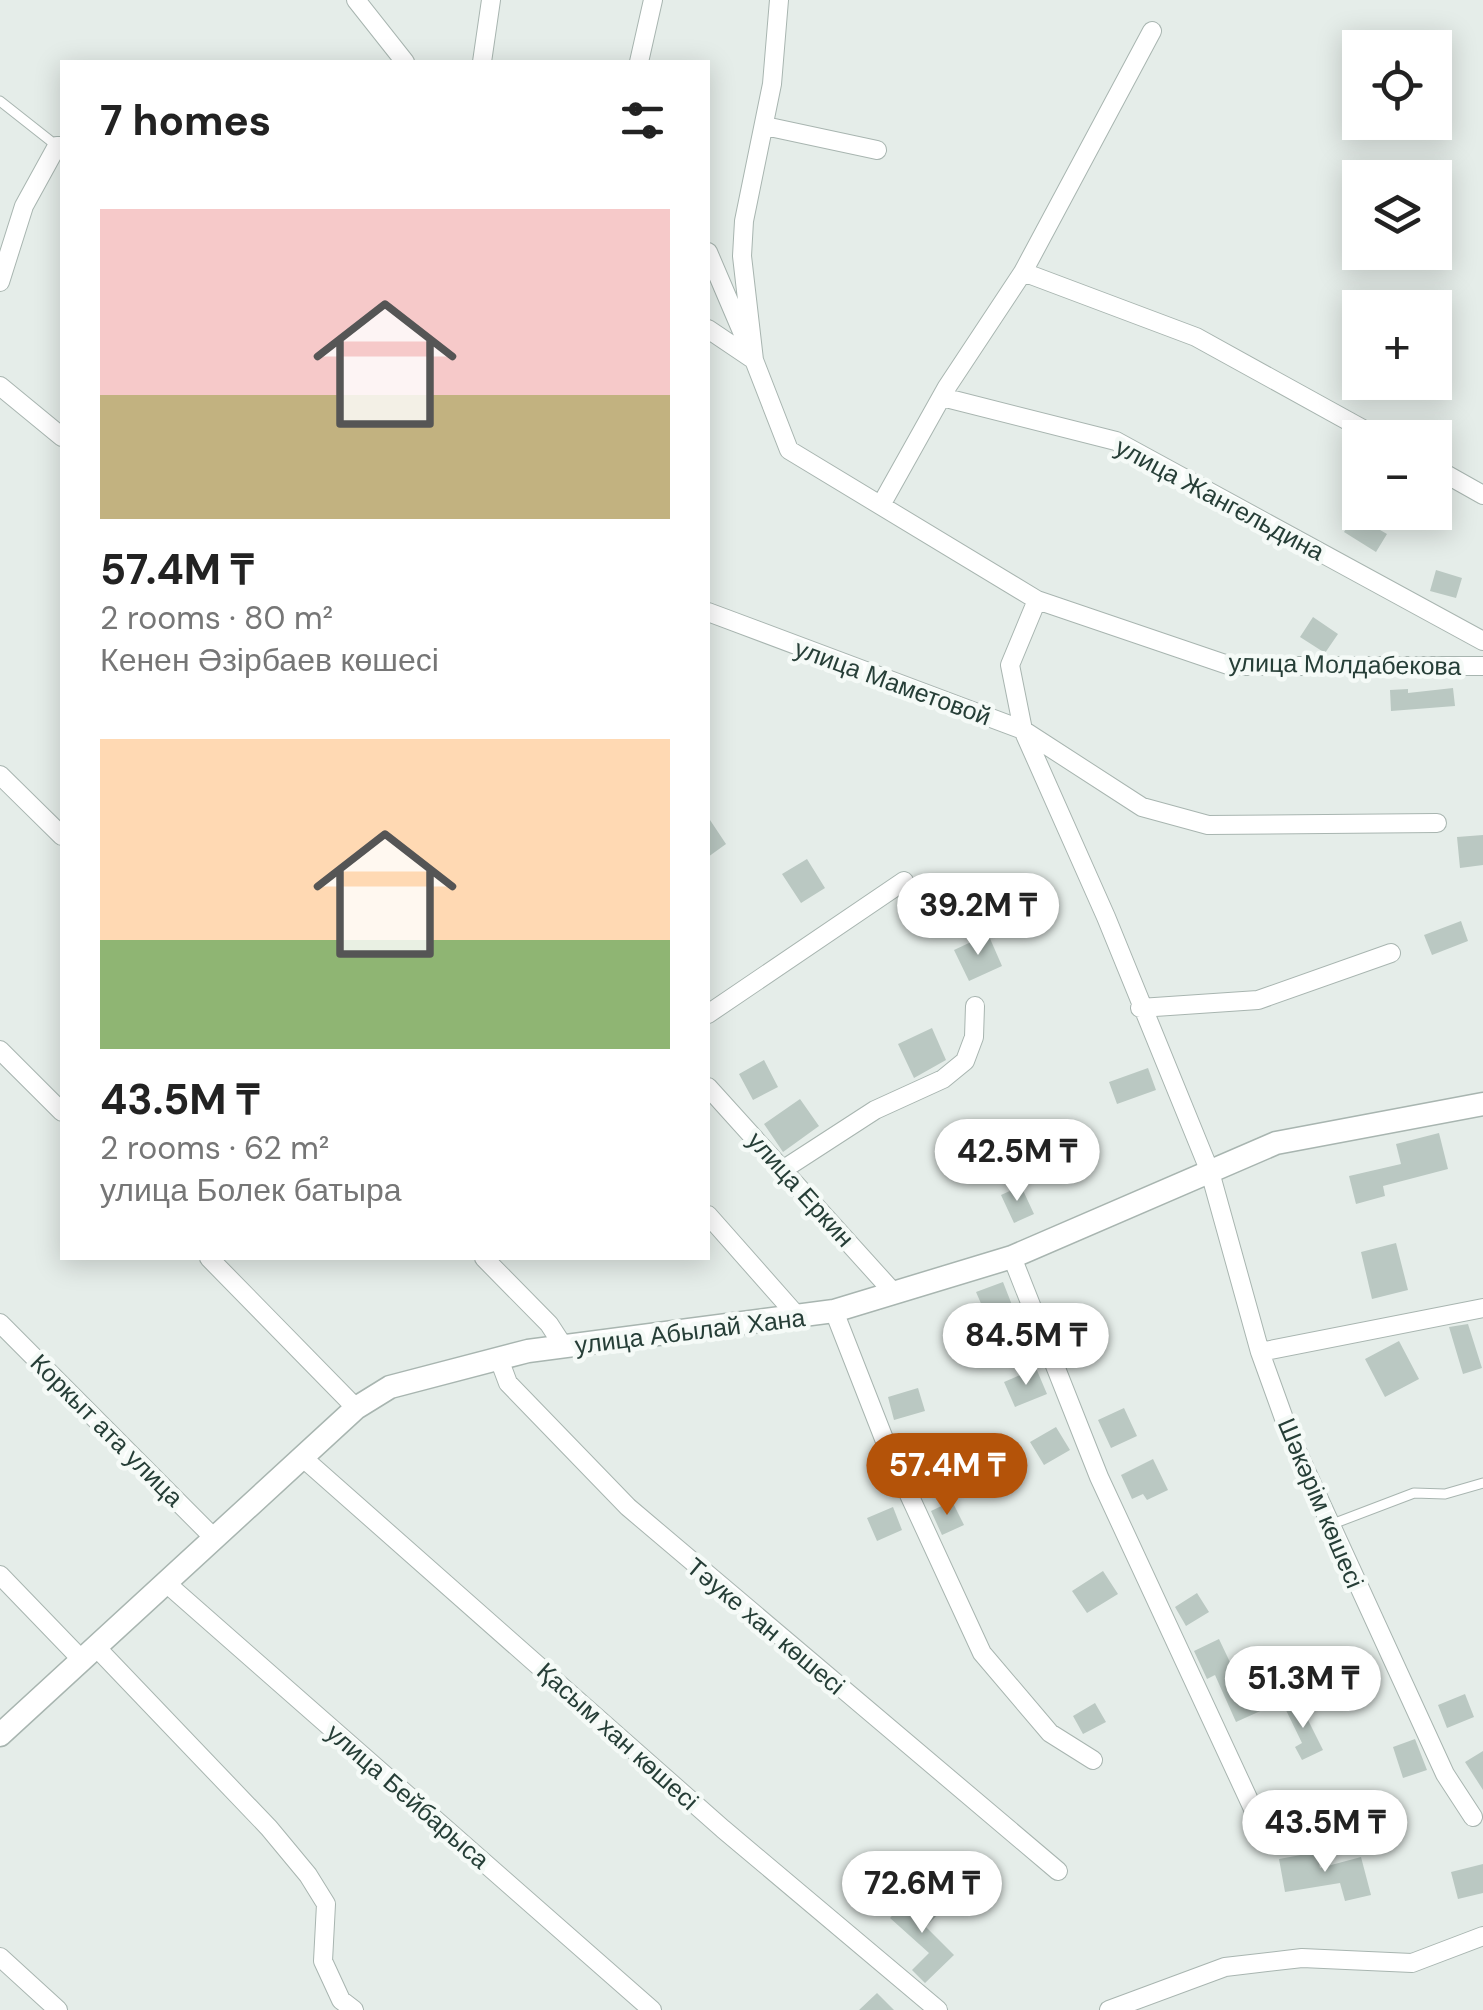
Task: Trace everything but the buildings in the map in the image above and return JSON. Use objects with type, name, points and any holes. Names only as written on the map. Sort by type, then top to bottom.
[{"type":"street","points":[[356,0],[403,60]]},
{"type":"street","points":[[482,60],[491,0]]},
{"type":"street","points":[[639,60],[653,0]]},
{"type":"street","points":[[754,360],[742,256],[744,220],[765,126],[780,0]]},
{"type":"street","points":[[881,506],[942,397],[1023,272],[1152,30]]},
{"type":"street","points":[[765,126],[877,150]]},
{"type":"street","points":[[0,282],[24,206],[60,146]]},
{"type":"street","points":[[710,257],[754,360]]},
{"type":"street","points":[[1023,272],[1196,337],[1346,420]]},
{"type":"street","points":[[710,330],[754,360]]},
{"type":"street","name":"улица Молдабекова","points":[[754,360],[789,450],[1037,600],[1231,666],[1483,666]]},
{"type":"street","points":[[0,386],[60,435]]},
{"type":"street","name":"улица Жангельдина","points":[[942,397],[1116,442],[1483,641]]},
{"type":"street","points":[[1452,478],[1483,495]]},
{"type":"street","points":[[1037,600],[1010,664],[1022,730],[1142,807],[1208,825],[1436,823]]},
{"type":"street","name":"улица Маметовой","points":[[710,613],[1022,730],[1106,917],[1210,1172]]},
{"type":"street","points":[[0,775],[60,834]]},
{"type":"street","points":[[710,1013],[904,881]]},
{"type":"street","points":[[1140,1008],[1258,1000],[1391,953]]},
{"type":"street","points":[[784,1169],[875,1110],[944,1079],[966,1061],[974,1037],[976,1006]]},
{"type":"street","points":[[0,1050],[60,1110]]},
{"type":"street","name":"улица Еркин","points":[[710,1089],[894,1293]]},
{"type":"street","name":"улица Абылай Хана","points":[[2,1730],[356,1408],[390,1387],[499,1358],[834,1311],[1012,1256],[1276,1143],[1483,1104]]},
{"type":"street","name":"Шәкәрім көшесі","points":[[1210,1172],[1260,1352],[1330,1525],[1445,1774],[1472,1817]]},
{"type":"street","points":[[710,1217],[799,1318]]},
{"type":"street","points":[[1012,1256],[1099,1476],[1254,1811]]},
{"type":"street","points":[[210,1260],[356,1408]]},
{"type":"street","points":[[486,1260],[549,1324],[564,1347]]},
{"type":"street","points":[[1260,1352],[1483,1308]]},
{"type":"street","points":[[834,1311],[888,1449],[982,1652],[1050,1732],[1093,1760]]},
{"type":"street","name":"Коркыт ата улица","points":[[0,1323],[214,1538]]},
{"type":"street","name":"Тәуке хан көшесі","points":[[499,1358],[508,1383],[628,1507],[1058,1872]]},
{"type":"street","name":"Қасым хан көшесі","points":[[302,1457],[723,1829],[938,2010]]},
{"type":"street","points":[[0,1575],[88,1653],[269,1828],[326,1904],[323,1960],[341,2000],[354,2010]]},
{"type":"street","name":"улица Бейбарыса","points":[[165,1582],[652,2010]]},
{"type":"street","points":[[1109,2010],[1225,1967],[1302,1958],[1412,1963],[1483,1936]]},
{"type":"street","points":[[0,1957],[58,2010]]},
{"type":"lane","points":[[0,101],[60,146]]},
{"type":"lane","points":[[1330,1525],[1414,1492],[1445,1494],[1483,1483]]}]
